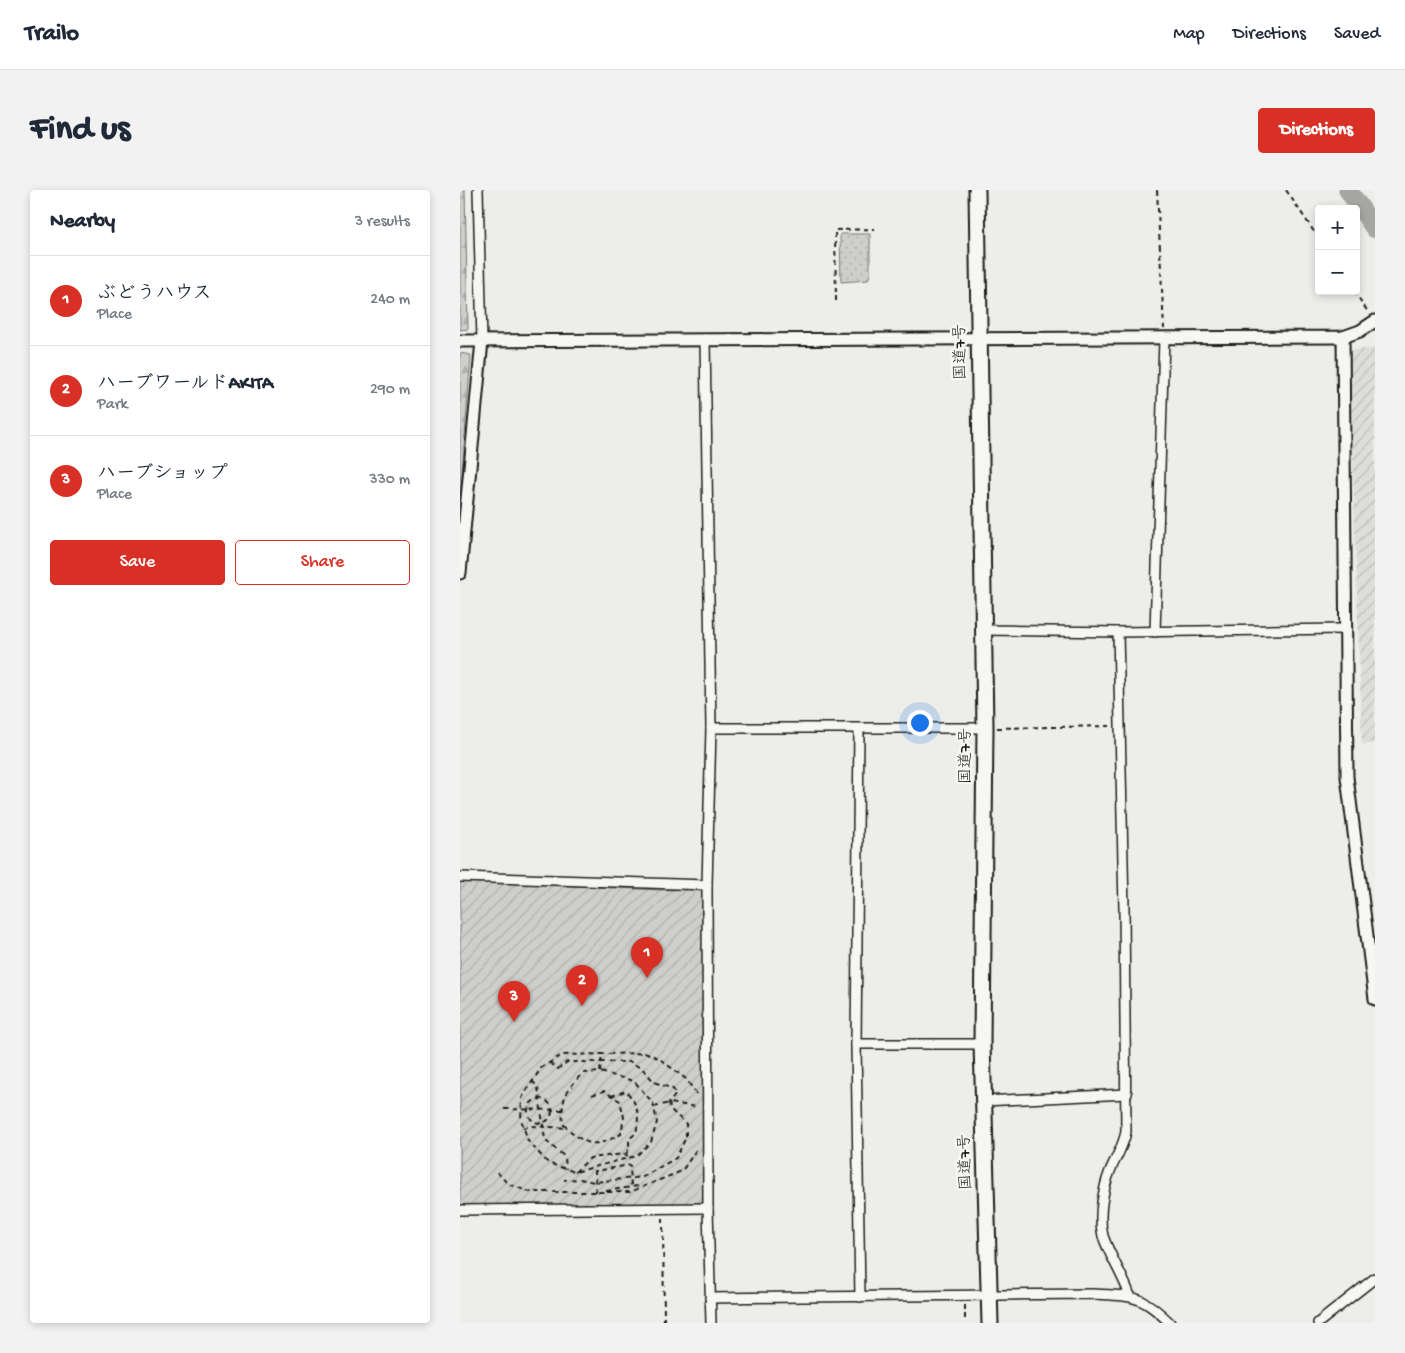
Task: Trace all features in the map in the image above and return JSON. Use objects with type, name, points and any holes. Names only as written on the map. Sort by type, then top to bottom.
[{"type":"highway","name":"国道7号","points":[[977,190],[985,728],[982,1044],[990,1323]]},
{"type":"street","points":[[460,573],[482,341],[478,190]]},
{"type":"street","points":[[460,341],[1343,337],[1360,331],[1375,321]]},
{"type":"street","points":[[1343,337],[1347,777],[1375,999]]},
{"type":"street","points":[[1155,632],[1164,338]]},
{"type":"street","points":[[705,340],[710,728],[706,885],[708,1208],[711,1323]]},
{"type":"street","points":[[983,630],[1155,632],[1346,629]]},
{"type":"street","points":[[1118,632],[1127,1094],[1126,1132],[1122,1148],[1110,1172],[1104,1191],[1102,1216],[1103,1235],[1130,1296]]},
{"type":"street","points":[[710,728],[985,728]]},
{"type":"street","points":[[859,729],[856,1044],[860,1297]]},
{"type":"street","points":[[460,876],[706,885]]},
{"type":"street","points":[[856,1044],[982,1044]]},
{"type":"street","points":[[983,1101],[1127,1094]]},
{"type":"street","points":[[460,1210],[708,1208]]},
{"type":"street","points":[[1318,1323],[1375,1278]]},
{"type":"street","points":[[710,1298],[989,1294],[1130,1296],[1143,1300],[1170,1323]]},
{"type":"path","points":[[1157,190],[1164,338]]},
{"type":"path","points":[[1286,190],[1315,233]]},
{"type":"path","points":[[836,301],[835,230],[875,229]]},
{"type":"path","points":[[1357,295],[1375,321]]},
{"type":"path","points":[[985,728],[1120,726]]},
{"type":"path","points":[[592,1095],[604,1091],[620,1100],[624,1117],[621,1134],[601,1144],[579,1140],[563,1124],[561,1105],[569,1087],[583,1073],[600,1072],[634,1081],[654,1107],[658,1122],[651,1142],[636,1156],[575,1172],[548,1163],[528,1141],[521,1109],[522,1098],[541,1068],[562,1055],[647,1053],[660,1059],[686,1078],[702,1102],[702,1108],[669,1102],[654,1107]]},
{"type":"path","points":[[600,1072],[602,1054]]},
{"type":"path","points":[[550,1063],[558,1069],[567,1062],[631,1062],[645,1071],[654,1082],[673,1089],[676,1094],[669,1102],[670,1109],[686,1124],[686,1137],[676,1158],[660,1168],[653,1169],[643,1177],[596,1182],[564,1180]]},
{"type":"path","points":[[532,1081],[538,1087],[545,1140],[564,1157],[566,1169]]},
{"type":"path","points":[[611,1096],[626,1092],[636,1101],[638,1110],[636,1132],[629,1139],[629,1149],[626,1154]]},
{"type":"path","points":[[524,1128],[543,1124],[551,1116],[552,1108],[548,1102],[540,1099],[531,1103],[528,1111],[534,1121],[543,1124],[566,1128]]},
{"type":"path","points":[[504,1108],[562,1110]]},
{"type":"path","points":[[497,1172],[508,1184],[530,1192],[630,1192],[682,1171],[698,1147],[700,1139]]},
{"type":"path","points":[[626,1154],[630,1158]]},
{"type":"path","points":[[575,1172],[590,1158],[626,1154]]},
{"type":"path","points":[[596,1192],[595,1171],[630,1165],[632,1187]]},
{"type":"path","points":[[596,1192],[638,1186]]},
{"type":"path","points":[[662,1209],[664,1323]]},
{"type":"path","points":[[964,1295],[965,1323]]},
{"type":"shaded area","points":[[1375,348],[1375,743],[1362,744],[1349,350]]},
{"type":"green space","points":[[460,190],[465,190],[468,329],[460,330]]},
{"type":"green space","points":[[840,234],[870,234],[870,275],[868,280],[841,282]]},
{"type":"green space","points":[[460,353],[471,355],[460,502]]},
{"type":"green space","points":[[460,881],[661,890],[704,889],[704,1205],[460,1207]]},
{"type":"waterway","points":[[1348,190],[1375,229]]},
{"type":"place","name":"ぶどうハウス","points":[[647,978]]},
{"type":"place","name":"ハーブワールドAKITA","points":[[582,1006]]},
{"type":"place","name":"ハーブショップ","points":[[514,1022]]}]
